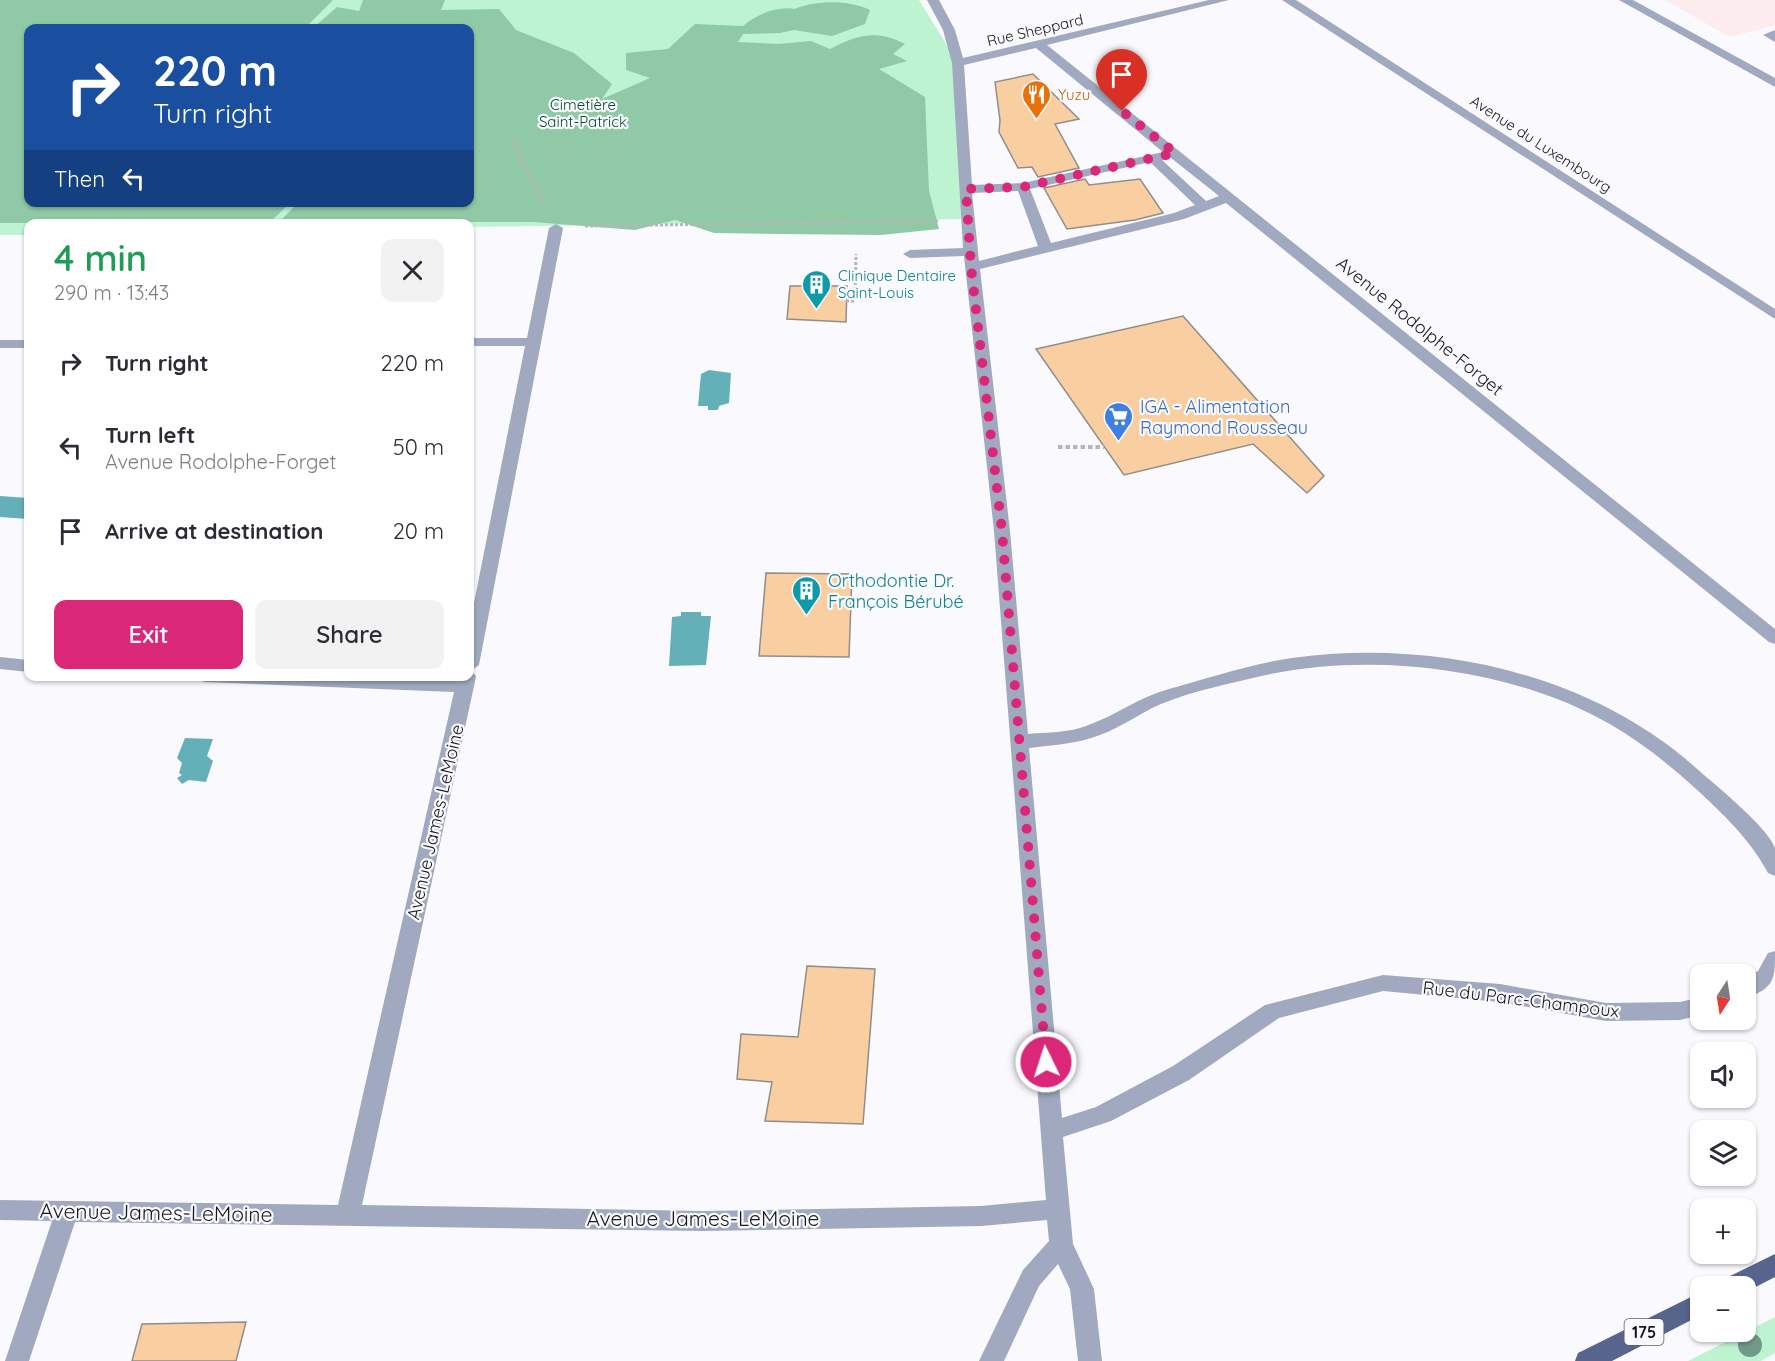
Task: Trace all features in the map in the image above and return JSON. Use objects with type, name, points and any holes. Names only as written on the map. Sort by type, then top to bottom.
[{"type":"main road","points":[[1754,1276],[1775,1265]]},
{"type":"main road","name":"175","points":[[1587,1361],[1690,1309]]},
{"type":"street","points":[[933,0],[950,30],[958,63],[971,259],[1002,531],[1061,1244],[1082,1289],[1090,1361]]},
{"type":"street","name":"Rue Sheppard","points":[[958,63],[1039,45],[1200,2],[1223,0]]},
{"type":"street","name":"Avenue du Luxembourg","points":[[1288,0],[1775,315]]},
{"type":"street","points":[[1625,0],[1775,83]]},
{"type":"street","points":[[1775,33],[1769,35],[1775,38]]},
{"type":"street","name":"Avenue Rodolphe-Forget","points":[[1039,45],[1775,638]]},
{"type":"street","points":[[966,189],[1023,187],[1087,171],[1155,160],[1175,153]]},
{"type":"street","points":[[1155,160],[1205,207]]},
{"type":"street","points":[[1023,187],[1047,248]]},
{"type":"street","points":[[910,254],[971,259],[1047,248],[1179,216],[1229,197]]},
{"type":"street","points":[[474,644],[556,228]]},
{"type":"street","points":[[474,342],[532,342]]},
{"type":"street","points":[[0,344],[24,344]]},
{"type":"street","points":[[1020,742],[1084,734],[1162,697],[1292,664],[1359,659],[1431,663],[1506,677],[1582,700],[1663,749],[1740,818],[1775,868]]},
{"type":"street","points":[[0,663],[24,666]]},
{"type":"street","name":"Avenue James-LeMoine","points":[[348,1214],[466,681]]},
{"type":"street","points":[[1756,983],[1765,977],[1775,959]]},
{"type":"street","name":"Rue du Parc-Champoux","points":[[1052,1131],[1103,1114],[1181,1073],[1273,1011],[1383,984],[1500,993],[1606,1012],[1680,1011],[1690,1009]]},
{"type":"street","name":"Avenue James-LeMoine","points":[[0,1210],[702,1221],[981,1215],[1058,1209]]},
{"type":"street","points":[[16,1361],[67,1212]]},
{"type":"street","points":[[991,1361],[1031,1278],[1061,1244]]},
{"type":"path","points":[[513,142],[556,228],[944,220]]},
{"type":"path","points":[[846,301],[855,301],[856,254]]},
{"type":"path","points":[[1058,447],[1104,447]]},
{"type":"shaded area","points":[[1665,0],[1775,0],[1775,25],[1730,37]]},
{"type":"green space","name":"Cimetière Saint-Patrick","points":[[0,0],[919,0],[958,63],[967,219],[474,227],[474,219],[24,219],[24,235],[0,235]]},
{"type":"green space","points":[[0,0],[333,0],[309,24],[24,24],[24,207],[286,207],[273,219],[24,219],[24,223],[0,223]]},
{"type":"green space","name":"Cimetière Saint-Patrick","points":[[363,0],[445,0],[441,10],[499,9],[516,30],[574,53],[612,84],[602,99],[650,78],[626,70],[626,53],[668,49],[695,24],[743,26],[768,12],[823,3],[853,4],[870,10],[865,24],[832,36],[794,30],[780,33],[743,34],[738,42],[778,44],[811,41],[830,49],[858,37],[876,35],[895,39],[905,44],[893,54],[907,61],[879,69],[925,97],[929,191],[939,229],[881,235],[714,233],[675,220],[635,230],[533,222],[474,222],[474,219],[282,219],[294,207],[474,207],[474,24],[318,24],[337,7],[359,11]]},
{"type":"green space","points":[[1775,1317],[1775,1353],[1761,1361],[1688,1361],[1726,1342],[1756,1342],[1756,1327]]},
{"type":"water","points":[[709,370],[731,373],[729,403],[719,406],[718,410],[708,410],[708,406],[698,406],[701,374]]},
{"type":"water","points":[[0,496],[24,498],[24,519],[0,517]]},
{"type":"water","points":[[681,612],[701,612],[701,616],[711,616],[706,665],[669,666],[672,617],[681,616]]},
{"type":"water","points":[[185,738],[213,739],[207,756],[213,761],[206,782],[189,780],[182,784],[177,778],[182,775],[179,773],[182,763],[177,758]]},
{"type":"building","points":[[1033,74],[1079,119],[1055,124],[1079,168],[1038,177],[1032,167],[1018,168],[999,132],[1000,120],[995,82]]},
{"type":"building","points":[[1085,179],[1089,185],[1140,179],[1163,213],[1135,220],[1067,229],[1044,188]]},
{"type":"building","name":"Clinique Dentaire Saint-Louis","points":[[790,286],[847,286],[846,322],[787,319]]},
{"type":"building","points":[[1183,316],[1324,476],[1307,493],[1253,444],[1124,475],[1036,349]]},
{"type":"building","name":"Orthodontie Dr. François Bérubé","points":[[766,573],[852,574],[849,657],[759,656]]},
{"type":"building","points":[[807,966],[875,969],[863,1124],[765,1121],[772,1082],[737,1079],[741,1034],[798,1037]]},
{"type":"building","points":[[246,1322],[236,1361],[132,1361],[142,1324]]},
{"type":"place","name":"Yuzu","points":[[1037,120]]},
{"type":"place","name":"Clinique Dentaire Saint-Louis","points":[[817,310]]},
{"type":"place","name":"IGA - Alimentation Raymond Rousseau","points":[[1119,442]]},
{"type":"place","name":"Orthodontie Dr. François Bérubé","points":[[807,616]]},
{"type":"route","points":[[1046,1062],[1002,531],[971,267],[966,189],[1023,187],[1087,171],[1155,160],[1175,153],[1122,111]]}]
